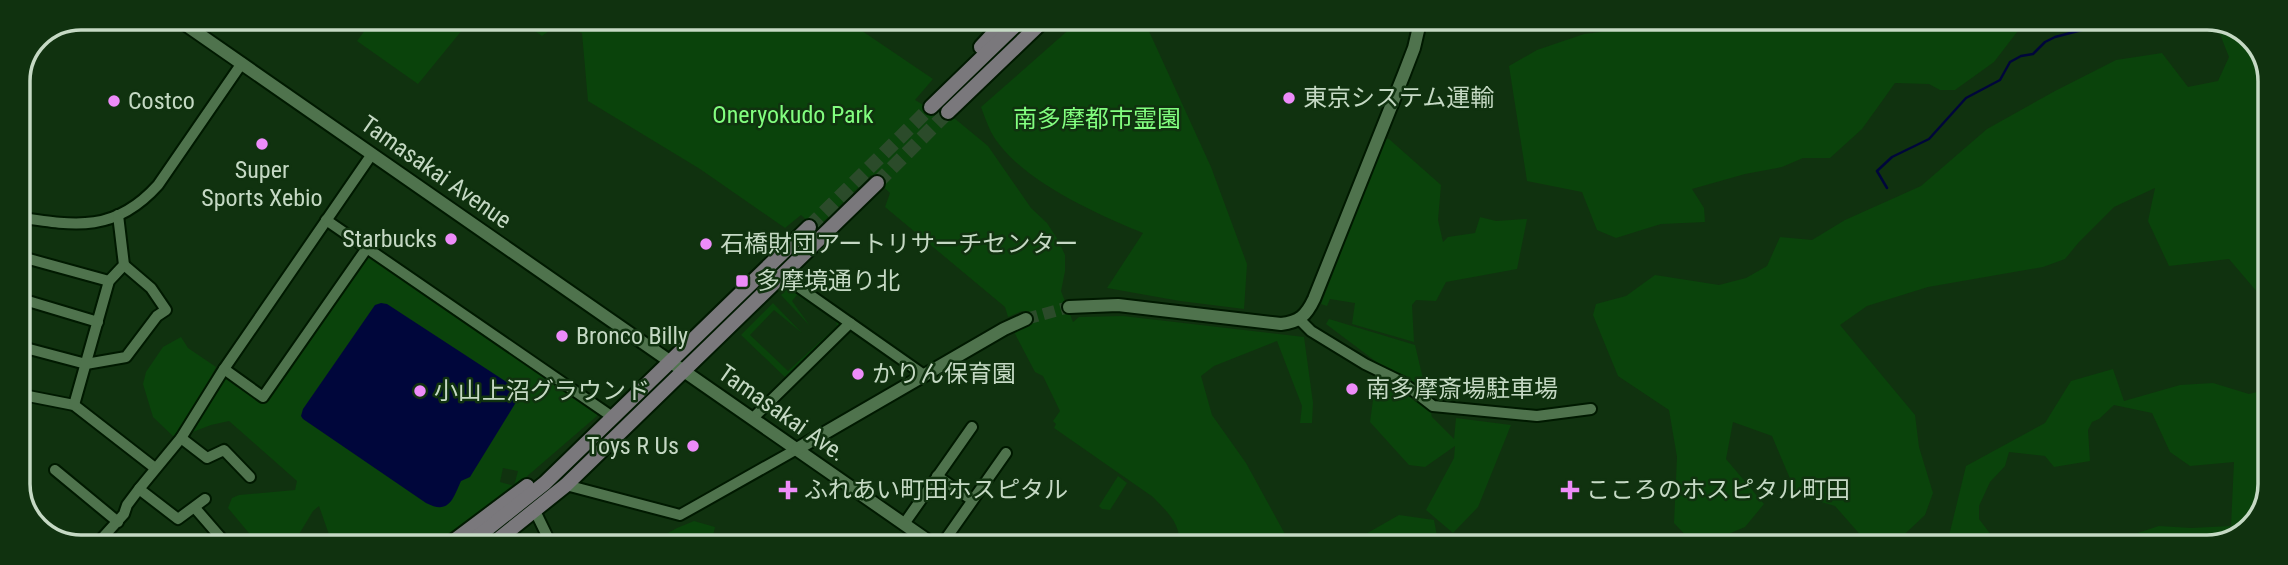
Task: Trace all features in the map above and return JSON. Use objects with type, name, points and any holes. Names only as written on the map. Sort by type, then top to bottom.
[{"type":"main road","points":[[998,30],[931,107],[1011,30]]},
{"type":"main road","points":[[948,112],[1033,30]]},
{"type":"main road","points":[[973,88],[1043,30]]},
{"type":"main road","points":[[505,535],[566,485],[877,183]]},
{"type":"main road","points":[[481,535],[545,483],[809,227]]},
{"type":"main road","points":[[462,535],[530,484],[545,483]]},
{"type":"street","name":"Tamasakai Avenue","points":[[194,30],[671,362]]},
{"type":"street","points":[[1069,307],[1118,305],[1280,324],[1305,316],[1408,63],[1418,30]]},
{"type":"street","points":[[30,219],[83,225],[118,215],[140,202],[158,185],[242,63]]},
{"type":"street","points":[[106,535],[118,522],[155,468],[181,438],[224,369],[372,153]]},
{"type":"street","points":[[30,349],[86,364],[126,357],[157,316],[166,310],[151,288],[124,265],[118,215]]},
{"type":"street","points":[[326,220],[614,418]]},
{"type":"street","points":[[224,369],[263,397],[367,248]]},
{"type":"street","points":[[30,259],[109,281]]},
{"type":"street","points":[[74,405],[109,281],[124,265]]},
{"type":"street","points":[[783,275],[924,375]]},
{"type":"street","points":[[30,301],[98,321]]},
{"type":"street","points":[[566,485],[680,515],[1026,319]]},
{"type":"street","points":[[1299,319],[1311,331],[1365,364],[1402,382],[1433,406],[1537,416],[1591,409]]},
{"type":"street","points":[[752,418],[850,323]]},
{"type":"street","name":"Tamasakai Ave.","points":[[671,362],[921,535]]},
{"type":"street","points":[[30,396],[74,405],[155,468]]},
{"type":"street","points":[[904,524],[937,476],[970,436]]},
{"type":"street","points":[[181,438],[207,457],[224,450],[248,470]]},
{"type":"street","points":[[947,535],[999,456]]},
{"type":"street","points":[[55,470],[118,522]]},
{"type":"street","points":[[937,476],[972,500]]},
{"type":"street","points":[[139,489],[178,519],[205,499]]},
{"type":"street","points":[[195,508],[218,535]]},
{"type":"street","points":[[535,512],[546,535]]},
{"type":"green space","points":[[365,30],[462,30],[418,84],[357,41]]},
{"type":"green space","name":"Oneryokudo Park","points":[[533,30],[550,30],[542,36]]},
{"type":"green space","name":"Oneryokudo Park","points":[[574,30],[861,30],[933,79],[915,100],[937,113],[942,108],[988,146],[1031,208],[1047,223],[1065,255],[1061,291],[1073,322],[1079,317],[1123,316],[1304,337],[1313,403],[1312,423],[1300,423],[1302,406],[1277,341],[1214,366],[1201,376],[1212,415],[1246,463],[1286,535],[1179,535],[1169,514],[1153,497],[1054,428],[1056,424],[1053,421],[1060,411],[1043,376],[1035,372],[1014,332],[1029,325],[1031,321],[1028,313],[1022,311],[1008,317],[1005,307],[885,207],[890,193],[871,175],[816,229],[801,215],[785,228],[700,169],[588,101],[582,33]]},
{"type":"green space","name":"南多摩都市霊園","points":[[1068,30],[1148,30],[1211,167],[1247,264],[1244,309],[1107,288],[1143,233],[1059,193],[1019,165],[991,132],[981,107]]},
{"type":"green space","points":[[1618,30],[2019,30],[1994,62],[1955,90],[1940,90],[1929,84],[1895,83],[1862,129],[1830,158],[1803,158],[1782,167],[1692,189],[1704,208],[1705,222],[1661,224],[1616,238],[1597,230],[1582,192],[1527,181],[1509,66],[1537,50],[1584,34]]},
{"type":"green space","points":[[2219,31],[2233,37],[2246,47],[2257,70],[2258,293],[2229,259],[2169,266],[2148,221],[2155,188],[2114,207],[2065,259],[2043,267],[1928,287],[1867,306],[1840,325],[1915,415],[1919,447],[1933,493],[1925,515],[1904,535],[1860,535],[1835,506],[1797,495],[1772,436],[1733,422],[1726,459],[1764,504],[1745,527],[1726,535],[1686,535],[1674,523],[1677,457],[1669,410],[1618,376],[1593,315],[1596,304],[1626,296],[1655,275],[1719,285],[1746,278],[1767,266],[1780,237],[1812,240],[1845,220],[1921,186],[1987,129],[2116,60],[2162,53],[2188,87],[2218,81],[2229,57]]},
{"type":"green space","points":[[1385,138],[1441,185],[1438,220],[1443,242],[1448,237],[1475,233],[1480,217],[1496,221],[1527,219],[1517,269],[1446,282],[1436,301],[1416,300],[1412,305],[1414,342],[1352,324],[1355,303],[1330,299],[1327,306],[1321,304]]},
{"type":"green space","points":[[372,256],[597,412],[597,416],[525,478],[449,535],[329,535],[319,506],[299,535],[250,535],[228,508],[232,498],[295,490],[297,481],[229,421],[190,433],[222,376],[227,376],[264,402],[366,257]],"holes":[[[503,468],[518,471],[514,486],[500,482]]]},
{"type":"green space","points":[[788,288],[792,288],[841,321],[841,327],[787,379],[741,335],[773,303],[802,333],[774,310],[750,335],[788,371],[837,326],[836,321],[797,295],[792,301],[810,326],[781,295]]},
{"type":"green space","points":[[1329,319],[1415,345],[1432,417],[1454,439],[1456,418],[1511,425],[1478,507],[1453,533],[1426,510],[1454,458],[1455,446],[1425,467],[1409,465],[1370,422],[1378,363],[1326,324]]},
{"type":"green space","points":[[181,337],[188,348],[216,367],[181,434],[174,437],[153,417],[143,384],[146,372],[163,347]]},
{"type":"green space","points":[[2113,369],[2124,401],[2180,385],[2213,383],[2249,394],[2258,392],[2258,485],[2254,504],[2248,515],[2236,527],[2218,534],[2132,535],[2159,526],[2231,526],[2234,462],[2190,466],[2170,452],[2152,413],[2114,405],[2092,422],[2088,430],[2090,461],[2054,467],[2045,456],[2009,452],[2005,466],[1990,482],[1979,506],[1979,519],[1991,535],[1949,535],[1966,466],[2045,423],[2071,381]]},
{"type":"green space","points":[[1118,476],[1127,483],[1110,510],[1102,509],[1099,506]]},
{"type":"green space","points":[[1399,515],[1434,520],[1437,535],[1364,535]]},
{"type":"green space","points":[[694,521],[715,527],[713,535],[664,535]]},
{"type":"shaded area","points":[[387,304],[519,390],[521,394],[470,477],[461,481],[452,499],[445,506],[426,503],[301,416],[303,409],[375,305]]},
{"type":"waterway","points":[[1887,188],[1877,171],[1892,157],[1929,139],[1966,98],[2000,80],[2010,62],[2033,54],[2045,42],[2055,37],[2082,30]]},
{"type":"tunnel","points":[[809,227],[931,107]]},
{"type":"tunnel","points":[[877,183],[948,112]]},
{"type":"tunnel","points":[[1026,319],[1069,307]]},
{"type":"place","name":"東京システム運輸","points":[[1289,98]]},
{"type":"place","name":"Costco","points":[[114,101]]},
{"type":"place","name":"Super Sports Xebio","points":[[262,144]]},
{"type":"place","name":"Starbucks","points":[[451,239]]},
{"type":"place","name":"石橋財団アートリサーチセンター","points":[[706,244]]},
{"type":"place","name":"多摩境通り北","points":[[742,281]]},
{"type":"place","name":"Bronco Billy","points":[[562,336]]},
{"type":"place","name":"かりん保育園","points":[[858,374]]},
{"type":"place","name":"南多摩斎場駐車場","points":[[1352,389]]},
{"type":"place","name":"小山上沼グラウンド","points":[[420,391]]},
{"type":"place","name":"Toys R Us","points":[[693,446]]},
{"type":"place","name":"ふれあい町田ホスピタル","points":[[788,490]]},
{"type":"place","name":"こころのホスピタル町田","points":[[1570,490]]}]
